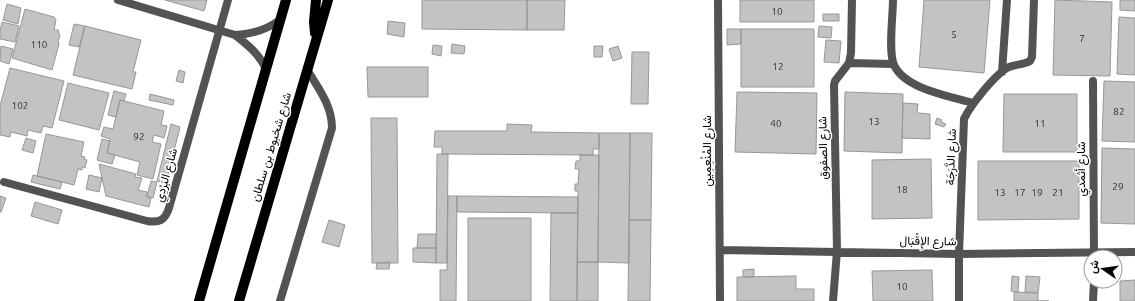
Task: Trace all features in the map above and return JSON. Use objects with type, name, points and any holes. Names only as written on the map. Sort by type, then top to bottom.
[{"type":"main road","points":[[199,301],[286,0]]},
{"type":"main road","points":[[316,0],[314,22],[316,41]]},
{"type":"main road","name":"شارع شخبوط بن سلطان","points":[[238,301],[328,0]]},
{"type":"street","points":[[118,0],[235,35],[250,46],[262,61],[266,69]]},
{"type":"street","name":"شارع البَرْدِي","points":[[4,182],[147,221],[155,222],[162,220],[167,215],[228,0]]},
{"type":"street","name":"شارع المُنْعِمِين","points":[[718,0],[720,301]]},
{"type":"street","points":[[852,0],[851,53],[849,63],[893,64]]},
{"type":"street","points":[[893,0],[891,50],[893,64],[902,77],[913,84],[973,103]]},
{"type":"street","points":[[1002,72],[1007,0]]},
{"type":"street","name":"شارع الدَّرَجَة","points":[[959,301],[959,254],[964,119],[973,103],[1002,72],[1014,65],[1030,61],[1032,57],[1034,0]]},
{"type":"street","points":[[235,35],[259,32],[280,20]]},
{"type":"street","name":"شارع الصفوق","points":[[833,301],[836,251],[834,85],[835,81],[849,63]]},
{"type":"street","points":[[280,301],[332,128],[330,111],[308,71]]},
{"type":"street","name":"شارع أثمدي","points":[[1093,81],[1094,249]]},
{"type":"street","name":"شارع الإِقْبَال","points":[[720,250],[1083,255]]},
{"type":"street","name":"شارع الإِقْبَال","points":[[1123,253],[1135,252]]},
{"type":"street","points":[[1094,289],[1094,301]]},
{"type":"building","points":[[165,0],[207,0],[204,11]]},
{"type":"building","points":[[422,0],[527,0],[527,30],[422,29]]},
{"type":"building","points":[[527,0],[565,0],[564,30],[527,30]]},
{"type":"building","points":[[740,0],[814,0],[814,22],[740,22]]},
{"type":"building","points":[[924,0],[990,0],[984,73],[919,67]]},
{"type":"building","points":[[1055,0],[1112,2],[1110,76],[1053,75]]},
{"type":"building","points":[[1120,0],[1135,0],[1135,11],[1120,10]]},
{"type":"building","points":[[7,4],[21,8],[18,24],[3,20]]},
{"type":"building","points":[[25,9],[54,17],[56,20],[54,30],[58,30],[60,37],[52,70],[12,58]]},
{"type":"building","points":[[823,14],[839,14],[839,21],[823,21]]},
{"type":"building","points":[[1119,17],[1135,18],[1135,75],[1117,74]]},
{"type":"building","points":[[388,21],[405,23],[404,37],[387,34]]},
{"type":"building","points":[[2,22],[19,26],[15,42],[0,39]]},
{"type":"building","points":[[74,24],[85,26],[79,47],[69,45]]},
{"type":"building","points":[[85,26],[141,40],[133,72],[136,72],[132,89],[73,75]]},
{"type":"building","points":[[819,26],[832,27],[831,38],[818,37]]},
{"type":"building","points":[[727,29],[741,29],[741,44],[727,45]]},
{"type":"building","points":[[741,29],[814,29],[814,87],[741,87]]},
{"type":"building","points":[[826,40],[841,41],[839,63],[824,62]]},
{"type":"building","points":[[452,44],[465,46],[464,54],[451,53]]},
{"type":"building","points":[[433,45],[442,46],[441,56],[432,54]]},
{"type":"building","points":[[1,46],[13,49],[9,64],[0,61]]},
{"type":"building","points":[[594,46],[603,46],[602,57],[594,57]]},
{"type":"building","points":[[618,46],[622,58],[613,61],[609,49]]},
{"type":"building","points":[[632,52],[649,52],[648,104],[631,104]]},
{"type":"building","points":[[367,67],[428,67],[428,97],[368,97]]},
{"type":"building","points":[[10,68],[64,81],[52,128],[43,126],[41,133],[28,130],[27,136],[11,132],[10,137],[0,135],[0,106]]},
{"type":"building","points":[[179,70],[185,72],[183,83],[176,81]]},
{"type":"building","points":[[1104,81],[1135,82],[1135,142],[1102,141]]},
{"type":"building","points":[[68,83],[109,93],[99,130],[59,120]]},
{"type":"building","points":[[114,91],[126,94],[124,101],[120,100],[116,117],[108,115]]},
{"type":"building","points":[[737,92],[817,93],[816,154],[735,152]]},
{"type":"building","points":[[845,92],[903,94],[902,153],[844,151]]},
{"type":"building","points":[[150,94],[174,100],[173,105],[149,100]]},
{"type":"building","points":[[1004,94],[1077,94],[1077,152],[1003,152]]},
{"type":"building","points":[[120,100],[164,111],[161,125],[167,126],[164,138],[154,135],[152,142],[161,144],[153,179],[137,175],[140,162],[107,153],[110,139],[101,136],[104,127],[113,129]]},
{"type":"building","points":[[903,103],[918,104],[917,113],[930,114],[930,139],[902,138]]},
{"type":"building","points":[[371,118],[397,118],[398,263],[372,263]]},
{"type":"building","points":[[937,118],[946,124],[944,127],[935,124]]},
{"type":"building","points":[[171,124],[180,127],[166,183],[157,181]]},
{"type":"building","points":[[507,124],[532,125],[531,132],[599,133],[599,149],[593,149],[593,155],[442,154],[442,147],[434,147],[435,131],[507,131]]},
{"type":"building","points":[[599,133],[630,133],[629,263],[598,262]]},
{"type":"building","points":[[630,133],[652,133],[651,220],[629,220]]},
{"type":"building","points":[[46,134],[84,142],[81,156],[85,157],[84,159],[87,160],[85,168],[82,167],[82,170],[78,169],[74,185],[37,176]]},
{"type":"building","points":[[26,138],[36,141],[33,153],[22,150]]},
{"type":"building","points":[[102,139],[110,141],[107,153],[115,155],[112,164],[97,160]]},
{"type":"building","points":[[1102,148],[1135,149],[1135,224],[1101,223]]},
{"type":"building","points":[[437,154],[448,154],[447,263],[436,263]]},
{"type":"building","points":[[580,155],[599,155],[598,262],[577,262],[578,191],[575,191],[575,184],[578,184],[579,169],[575,169],[576,161],[580,161]]},
{"type":"building","points":[[931,159],[932,218],[872,219],[872,160]]},
{"type":"building","points":[[978,161],[1079,161],[1079,219],[978,220]]},
{"type":"building","points":[[99,164],[136,174],[135,177],[142,178],[138,190],[147,192],[146,197],[151,198],[149,207],[106,196]]},
{"type":"building","points":[[33,175],[62,182],[60,189],[31,182]]},
{"type":"building","points":[[89,175],[102,178],[99,192],[86,189]]},
{"type":"building","points":[[151,181],[157,182],[153,198],[147,196]]},
{"type":"building","points":[[0,196],[6,198],[1,212],[0,212]]},
{"type":"building","points":[[448,196],[457,196],[456,301],[440,301],[440,270],[447,270]]},
{"type":"building","points":[[457,196],[578,197],[578,213],[457,212]]},
{"type":"building","points":[[35,202],[62,210],[58,224],[31,216]]},
{"type":"building","points":[[551,213],[578,213],[577,301],[550,301]]},
{"type":"building","points":[[468,218],[531,218],[531,301],[468,301]]},
{"type":"building","points":[[329,220],[345,225],[339,247],[322,242]]},
{"type":"building","points":[[629,220],[651,220],[650,301],[628,301]]},
{"type":"building","points":[[418,234],[436,234],[436,248],[417,248]]},
{"type":"building","points":[[413,248],[436,248],[436,263],[413,262]]},
{"type":"building","points":[[390,262],[389,269],[376,269],[377,263]]},
{"type":"building","points":[[577,262],[598,262],[598,301],[577,301]]},
{"type":"building","points":[[754,269],[754,277],[743,277],[743,270]]},
{"type":"building","points":[[932,270],[933,301],[873,301],[872,271]]},
{"type":"building","points":[[796,276],[796,289],[814,289],[814,301],[737,301],[737,277]]},
{"type":"building","points":[[1012,276],[1019,277],[1018,292],[1011,291]]},
{"type":"building","points":[[1026,276],[1040,277],[1038,293],[1025,292]]},
{"type":"building","points":[[1135,280],[1135,301],[1120,301],[1120,289],[1123,289],[1123,281]]},
{"type":"building","points":[[1014,292],[1038,293],[1038,301],[1014,301]]}]
